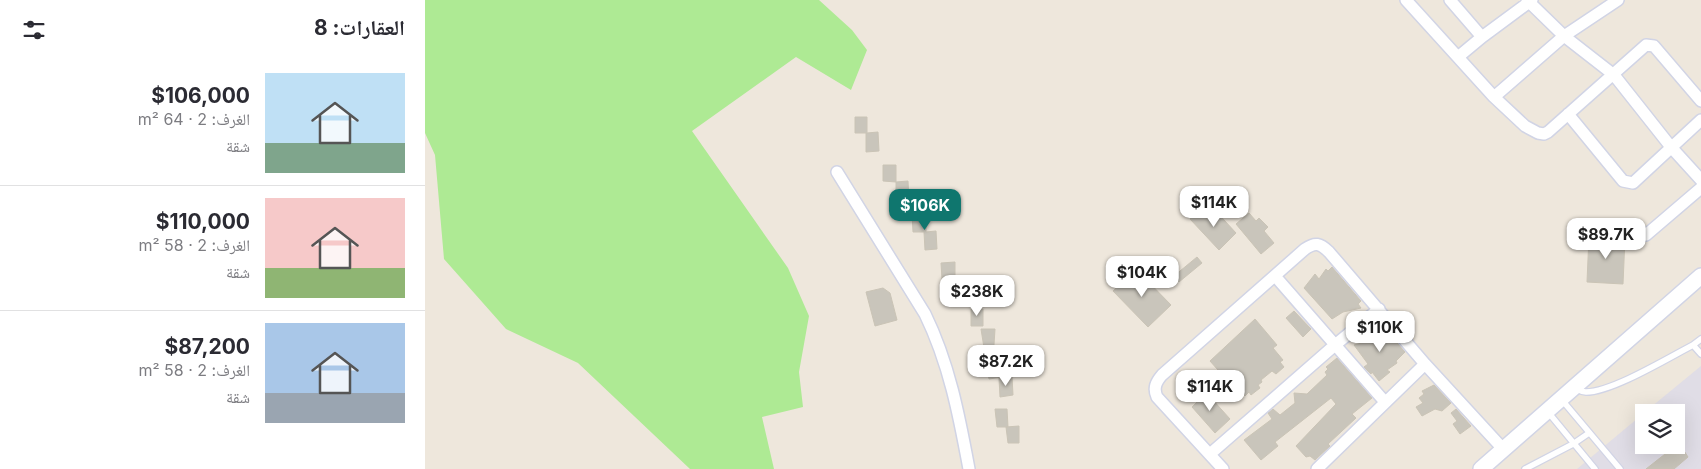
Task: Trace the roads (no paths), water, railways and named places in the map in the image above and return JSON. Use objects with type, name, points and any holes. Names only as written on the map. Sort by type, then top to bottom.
[{"type":"street","points":[[1406,0],[1494,97],[1525,126],[1538,133],[1544,134],[1549,132],[1641,49],[1650,44],[1654,46],[1701,101]]},
{"type":"street","points":[[1450,0],[1482,37]]},
{"type":"street","points":[[1494,97],[1563,36],[1618,0]]},
{"type":"street","points":[[1458,57],[1529,1],[1563,36],[1614,75],[1671,147],[1701,180]]},
{"type":"street","points":[[1568,114],[1623,182],[1627,184],[1633,183],[1701,120]]},
{"type":"street","points":[[837,172],[925,314],[937,338],[953,389],[969,469]]},
{"type":"street","points":[[1646,235],[1701,188]]},
{"type":"street","points":[[1223,469],[1157,397],[1154,389],[1155,385],[1162,375],[1310,245],[1320,244],[1379,309],[1425,364],[1504,450]]},
{"type":"street","points":[[1275,276],[1385,402]]},
{"type":"street","points":[[1481,469],[1562,400],[1701,276]]},
{"type":"street","points":[[1210,454],[1379,309]]},
{"type":"street","points":[[1317,469],[1425,364]]},
{"type":"lane","points":[[1575,388],[1582,392],[1589,392],[1622,381],[1693,345],[1701,339]]},
{"type":"lane","points":[[1693,345],[1701,354]]},
{"type":"lane","points":[[1562,400],[1620,469]]},
{"type":"lane","points":[[1548,412],[1595,469]]},
{"type":"lane","points":[[1525,469],[1573,444],[1589,433]]}]
